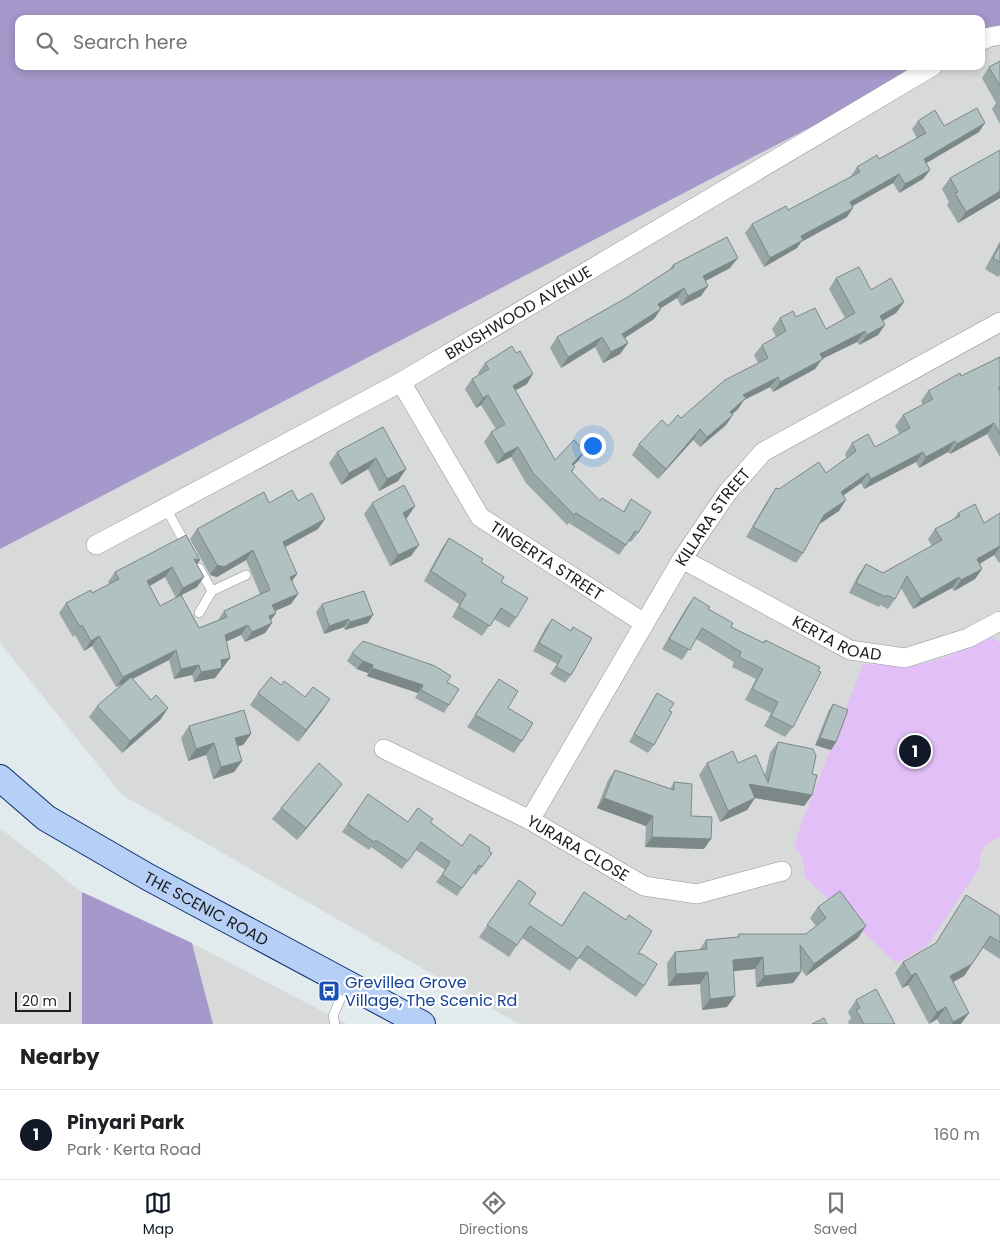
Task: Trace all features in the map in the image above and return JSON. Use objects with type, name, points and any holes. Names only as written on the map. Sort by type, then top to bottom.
[{"type":"main road","name":"THE SCENIC ROAD","points":[[0,778],[46,818],[148,877],[422,1024]]},
{"type":"street","points":[[985,39],[1000,35]]},
{"type":"street","name":"BRUSHWOOD AVENUE","points":[[96,545],[401,382],[926,70]]},
{"type":"street","name":"KILLARA STREET","points":[[530,820],[682,559],[727,493],[763,452],[1000,322]]},
{"type":"street","name":"TINGERTA STREET","points":[[401,382],[480,517],[644,623]]},
{"type":"street","name":"KERTA ROAD","points":[[682,559],[850,650],[905,658],[968,638],[1000,621]]},
{"type":"street","name":"YURARA CLOSE","points":[[384,749],[530,820],[644,886],[696,894],[782,871]]},
{"type":"lane","points":[[166,508],[212,591]]},
{"type":"lane","points":[[199,613],[212,591],[246,575]]},
{"type":"lane","points":[[335,1024],[333,1016],[347,984]]},
{"type":"shaded area","points":[[0,0],[1000,0],[1000,29],[985,37],[985,15],[15,15],[15,70],[920,70],[0,549]]},
{"type":"shaded area","points":[[1000,29],[1000,642],[991,637],[976,642],[950,656],[913,666],[863,664],[801,855],[805,865],[804,876],[967,886],[980,868],[979,859],[982,849],[993,839],[1000,837],[1000,1024],[519,1024],[122,795],[0,643],[0,549],[920,70],[985,70],[985,37]]},
{"type":"shaded area","points":[[991,637],[1000,642],[1000,837],[990,842],[981,852],[980,867],[926,947],[896,963],[804,876],[803,861],[795,848],[797,836],[863,664],[913,666],[950,656],[976,642]]},
{"type":"shaded area","points":[[0,828],[82,892],[82,1024],[0,1024]]},
{"type":"shaded area","points":[[82,892],[192,943],[213,1024],[82,1024]]},
{"type":"shaded area","points":[[192,943],[347,1024],[213,1024]]},
{"type":"building","points":[[1000,61],[1000,86],[989,67]]},
{"type":"building","points":[[977,108],[985,123],[924,159],[930,170],[905,184],[899,174],[850,202],[853,208],[801,236],[803,240],[770,258],[752,224],[786,206],[788,210],[860,172],[857,167],[877,155],[879,159],[926,133],[918,121],[935,110],[944,126]]},
{"type":"building","points":[[1000,150],[1000,191],[966,212],[955,193],[958,192],[950,178]]},
{"type":"building","points":[[727,237],[738,258],[703,276],[708,286],[688,296],[684,288],[658,304],[661,309],[622,334],[628,343],[611,352],[602,337],[568,357],[557,337],[626,298],[674,267],[673,265]]},
{"type":"building","points":[[1000,245],[1000,262],[993,258]]},
{"type":"building","points":[[859,267],[871,290],[891,278],[904,302],[880,316],[885,325],[867,335],[865,331],[820,354],[823,359],[780,382],[778,377],[743,395],[746,398],[730,412],[733,415],[707,437],[700,429],[666,469],[639,444],[662,420],[668,426],[678,415],[681,418],[725,380],[768,358],[762,345],[786,331],[780,318],[793,311],[796,317],[815,308],[826,329],[855,313],[836,278]]},
{"type":"building","points":[[512,346],[516,353],[520,351],[533,374],[513,386],[555,460],[574,440],[585,451],[572,464],[575,467],[571,471],[600,501],[602,498],[624,512],[631,499],[651,512],[638,533],[635,531],[626,545],[576,513],[574,515],[533,473],[518,447],[504,454],[491,432],[505,424],[488,395],[483,398],[472,379],[489,369],[485,363]]},
{"type":"building","points":[[1000,357],[1000,387],[998,388],[1000,391],[1000,434],[994,423],[957,444],[955,441],[926,457],[923,452],[871,479],[868,473],[841,492],[846,500],[824,515],[803,553],[753,527],[776,488],[779,489],[819,462],[826,473],[856,451],[852,443],[868,434],[875,447],[910,428],[903,415],[933,399],[928,391],[960,373],[961,376]]},
{"type":"building","points":[[383,427],[406,469],[387,479],[376,458],[349,473],[337,452]]},
{"type":"building","points":[[404,485],[415,506],[403,513],[419,545],[398,555],[372,503]]},
{"type":"building","points":[[292,490],[298,501],[312,493],[325,519],[283,542],[297,574],[290,577],[298,594],[272,605],[276,613],[269,616],[272,623],[252,632],[248,625],[225,635],[230,658],[221,660],[222,668],[201,672],[199,665],[181,669],[176,650],[123,677],[99,636],[91,641],[66,603],[91,590],[92,593],[119,579],[115,572],[186,535],[200,560],[194,559],[204,577],[183,588],[172,567],[147,581],[160,606],[181,595],[199,628],[227,617],[224,611],[270,590],[253,550],[224,567],[217,565],[197,529],[264,492],[269,503]]},
{"type":"building","points":[[975,504],[984,523],[1000,513],[1000,546],[977,559],[982,569],[961,580],[959,577],[921,599],[907,576],[895,599],[887,595],[886,597],[856,583],[866,564],[883,573],[942,540],[935,529],[960,516],[958,513]]},
{"type":"building","points":[[449,538],[483,559],[481,562],[504,577],[501,582],[528,598],[516,618],[501,608],[490,626],[459,607],[466,594],[431,571]]},
{"type":"building","points":[[364,591],[373,615],[350,622],[349,619],[329,626],[322,604]]},
{"type":"building","points":[[694,597],[710,607],[708,609],[733,623],[731,627],[764,643],[765,640],[820,667],[818,671],[821,672],[793,727],[771,716],[778,702],[752,689],[763,669],[739,657],[741,652],[702,628],[690,650],[669,639]]},
{"type":"building","points":[[552,619],[571,631],[573,627],[592,638],[571,675],[556,667],[562,656],[539,643]]},
{"type":"building","points":[[363,641],[435,666],[451,676],[447,682],[459,689],[449,705],[421,690],[423,685],[372,668],[373,665],[352,653]]},
{"type":"building","points":[[131,677],[151,700],[156,695],[168,708],[130,741],[97,706]]},
{"type":"building","points":[[271,677],[281,685],[284,681],[305,697],[313,687],[330,699],[306,730],[258,693]]},
{"type":"building","points":[[499,679],[518,691],[508,708],[533,723],[522,741],[475,715]]},
{"type":"building","points":[[657,693],[674,703],[669,711],[672,712],[654,745],[634,734]]},
{"type":"building","points":[[833,704],[848,710],[836,742],[820,738]]},
{"type":"building","points":[[244,710],[251,734],[235,738],[242,761],[221,767],[214,743],[196,749],[189,726]]},
{"type":"building","points":[[778,742],[813,749],[816,756],[812,774],[817,775],[812,795],[749,784],[755,798],[728,811],[707,763],[733,751],[738,763],[756,755],[768,783]]},
{"type":"building","points":[[319,763],[342,784],[306,828],[281,808]]},
{"type":"building","points":[[615,770],[674,790],[674,782],[692,784],[691,816],[712,817],[711,839],[652,837],[653,816],[604,798]]},
{"type":"building","points":[[368,794],[408,822],[418,808],[433,819],[430,822],[462,846],[470,834],[490,848],[489,851],[492,853],[482,867],[479,865],[462,888],[442,875],[450,862],[421,842],[408,861],[376,840],[374,842],[348,824]]},
{"type":"building","points":[[519,880],[536,893],[529,904],[562,926],[584,892],[626,920],[629,915],[652,931],[638,954],[642,954],[657,964],[644,986],[587,946],[578,959],[530,926],[517,945],[487,925]]},
{"type":"building","points":[[840,891],[866,926],[814,964],[800,945],[801,972],[764,976],[763,957],[733,960],[735,996],[710,999],[708,972],[676,974],[675,952],[707,949],[706,940],[739,937],[739,934],[806,934],[826,918],[818,907]]},
{"type":"building","points":[[966,895],[1000,916],[1000,942],[990,936],[972,964],[950,976],[969,1013],[953,1022],[946,1007],[937,1012],[916,973],[911,976],[903,962],[936,943]]},
{"type":"building","points":[[876,989],[895,1024],[864,1024],[856,1010],[860,1008],[856,1000]]},
{"type":"building","points":[[824,1018],[827,1024],[812,1024]]},
{"type":"place","name":"Pinyari Park","points":[[915,751]]},
{"type":"place","name":"Grevillea Grove Village, The Scenic Rd","points":[[329,991]]}]
